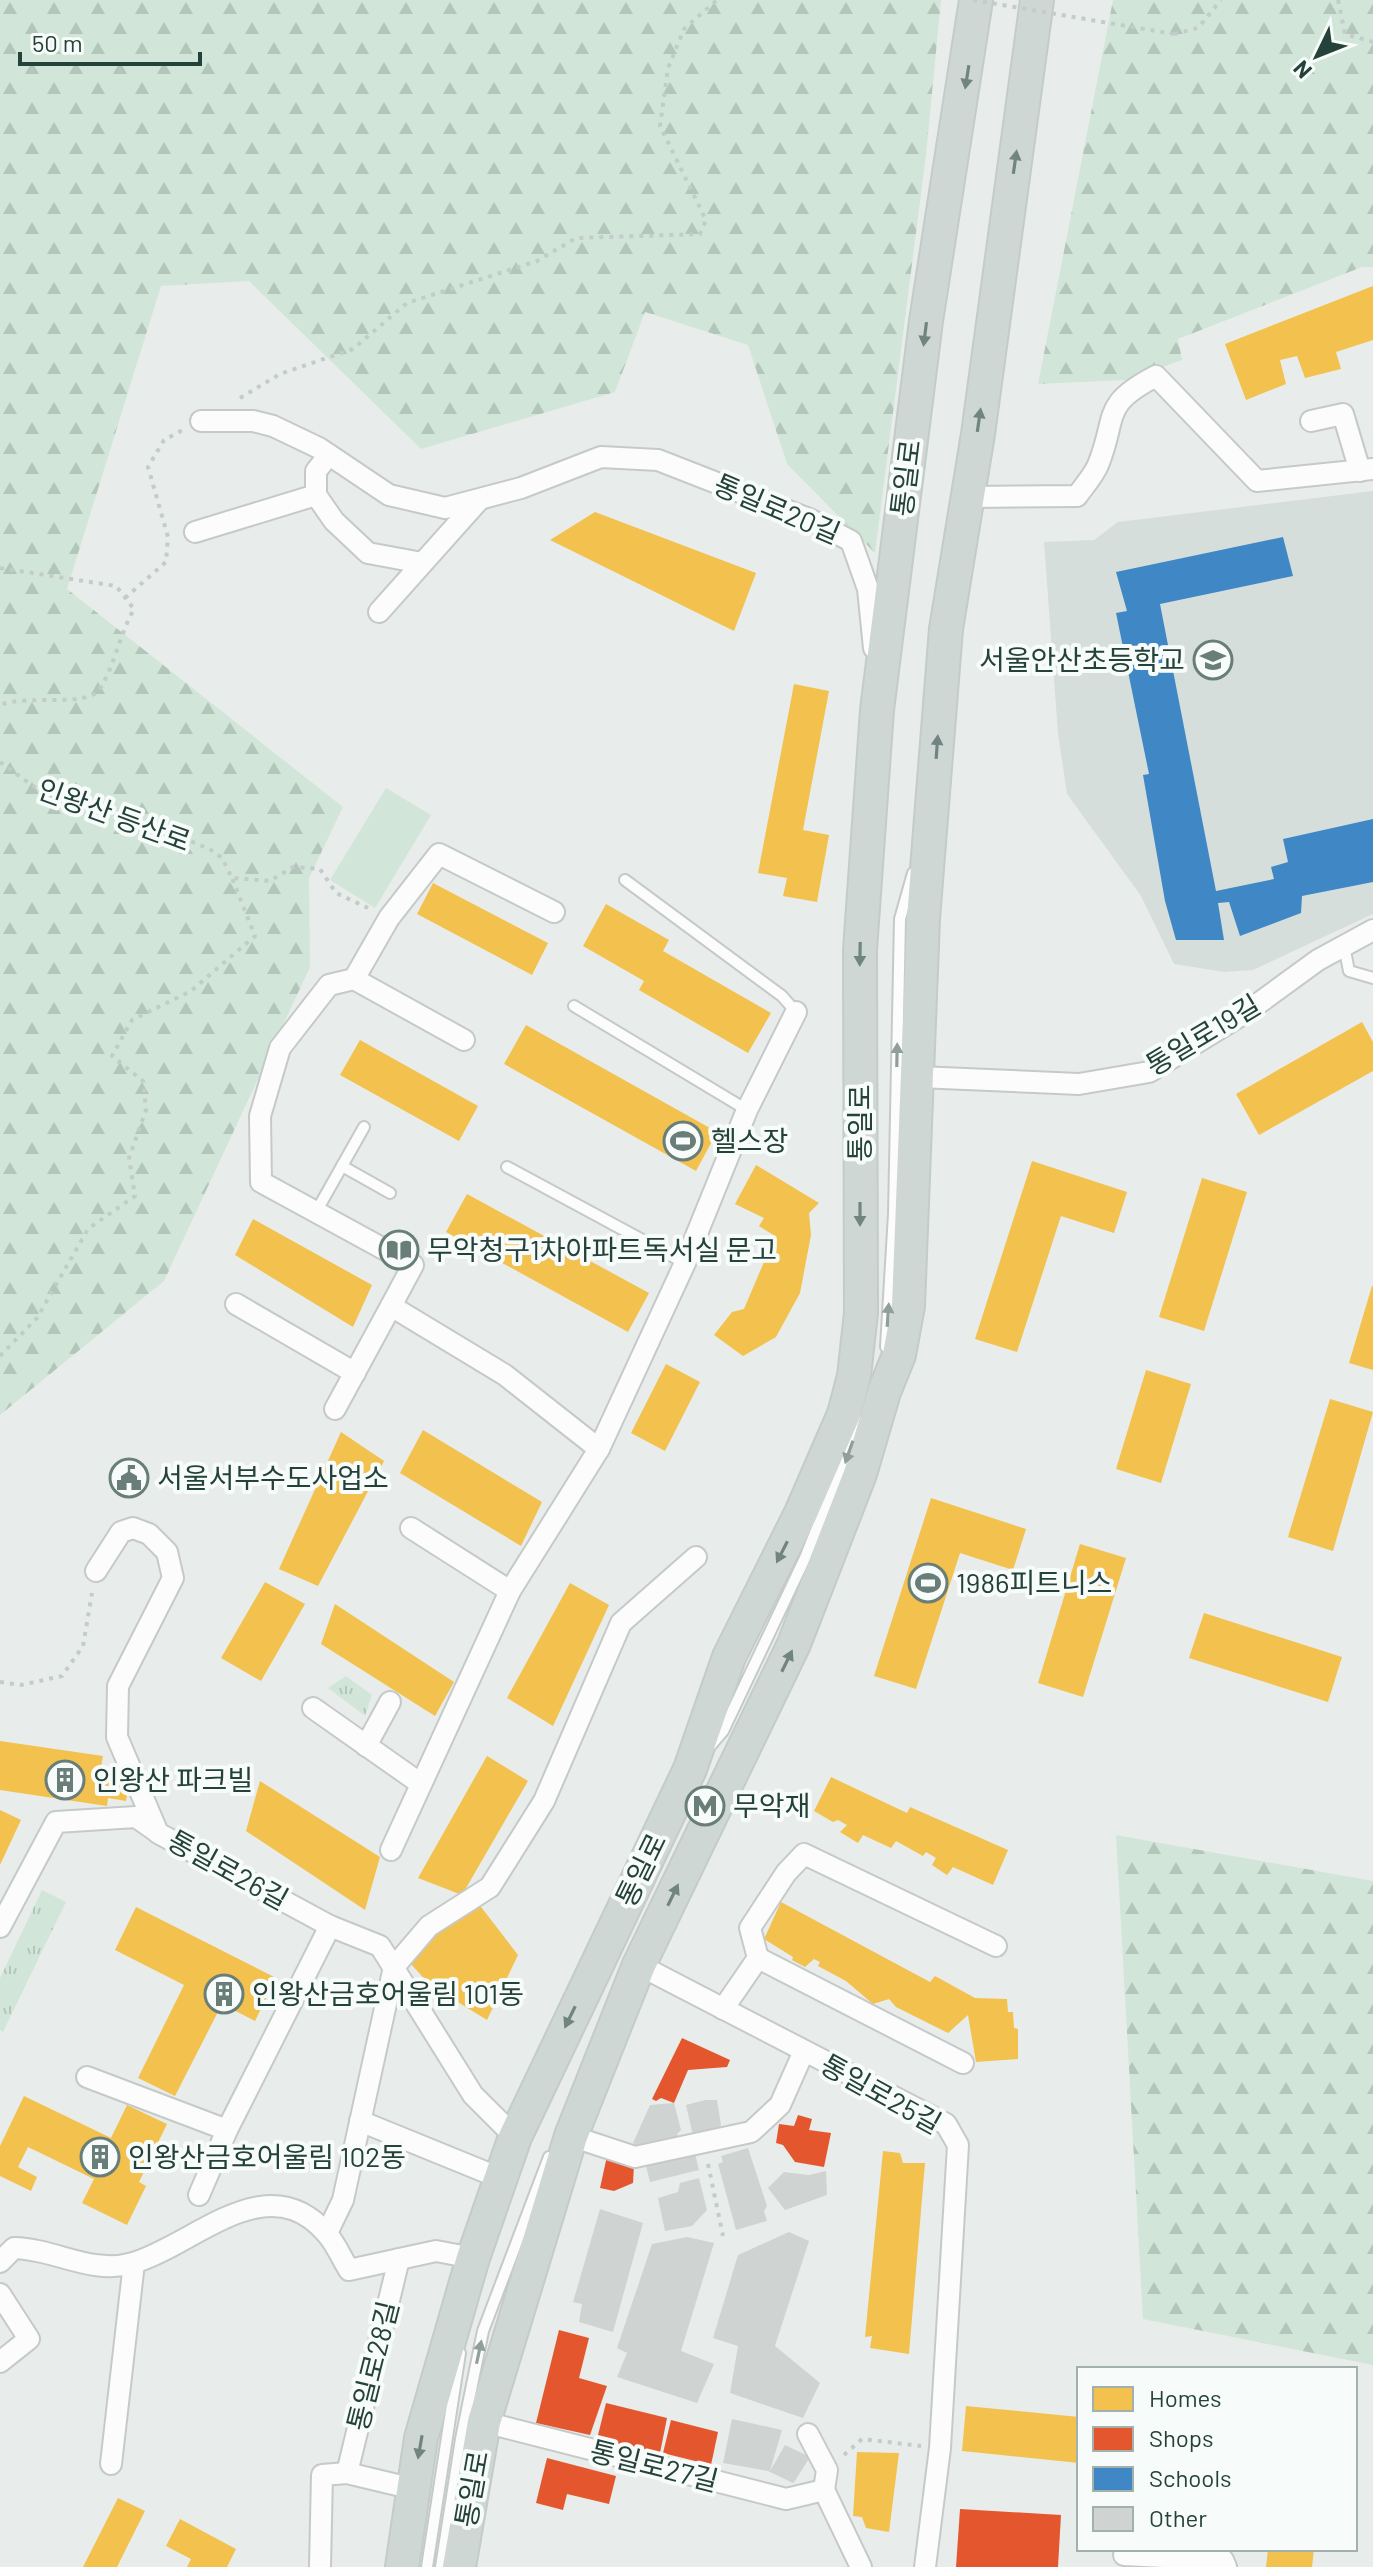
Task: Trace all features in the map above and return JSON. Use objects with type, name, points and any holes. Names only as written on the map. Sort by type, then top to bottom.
[{"type":"main road","name":"통일로","points":[[402,2567],[421,2438],[471,2267],[515,2137],[690,1769],[729,1657],[801,1513],[844,1414],[854,1376],[861,1313],[860,950],[879,695],[926,321],[975,0]]},
{"type":"main road","name":"통일로","points":[[459,2567],[484,2422],[560,2140],[639,1965],[794,1644],[860,1474],[884,1392],[899,1355],[908,1306],[923,919],[946,629],[1037,0]]},
{"type":"street","points":[[967,497],[1077,496],[1098,466],[1110,413],[1129,390],[1156,376],[1257,481],[1367,470],[1343,414],[1311,421]]},
{"type":"street","name":"통일로20길","points":[[201,421],[253,421],[273,426],[329,455],[389,495],[445,508],[521,488],[601,457],[658,460],[809,519],[851,541],[868,589],[876,659],[847,897],[864,902]]},
{"type":"street","points":[[329,455],[316,471],[316,495],[334,521],[368,553],[422,563]]},
{"type":"street","points":[[195,532],[316,495]]},
{"type":"street","points":[[379,612],[479,500]]},
{"type":"street","points":[[354,979],[389,918],[439,854],[554,912]]},
{"type":"street","name":"통일로19길","points":[[919,1077],[1079,1084],[1149,1072],[1373,930]]},
{"type":"street","points":[[335,1409],[413,1265],[261,1182],[260,1116],[280,1048],[329,985],[354,979],[464,1040]]},
{"type":"street","points":[[391,1850],[510,1591],[599,1449],[685,1263],[747,1110],[796,1012]]},
{"type":"street","points":[[236,1304],[355,1373]]},
{"type":"street","points":[[391,1306],[505,1375],[599,1449]]},
{"type":"street","name":"통일로26길","points":[[96,1571],[121,1532],[133,1528],[149,1534],[167,1552],[173,1578],[118,1686],[117,1737],[158,1833],[330,1926],[380,1946],[473,2095],[515,2137]]},
{"type":"street","points":[[411,1528],[510,1591]]},
{"type":"street","points":[[327,2233],[343,2200],[394,1967],[429,1926],[490,1887],[544,1801],[621,1623],[696,1557]]},
{"type":"street","points":[[366,1746],[390,1702]]},
{"type":"street","points":[[313,1708],[421,1784]]},
{"type":"street","points":[[0,1927],[56,1822],[136,1817],[158,1833]]},
{"type":"street","points":[[963,2063],[758,1958],[750,1928],[786,1873],[804,1854],[996,1946]]},
{"type":"street","points":[[199,2195],[227,2130],[330,1926]]},
{"type":"street","points":[[723,2009],[758,1958]]},
{"type":"street","name":"통일로25길","points":[[639,1965],[946,2124],[958,2145],[938,2458],[925,2567]]},
{"type":"street","points":[[560,2140],[635,2157],[751,2132],[780,2105],[804,2051]]},
{"type":"street","points":[[87,2077],[227,2130]]},
{"type":"street","points":[[360,2121],[500,2178]]},
{"type":"street","name":"통일로28길","points":[[0,2262],[14,2248],[41,2249],[95,2268],[134,2263],[241,2208],[269,2206],[301,2212],[327,2233],[349,2270],[436,2251],[471,2267]]},
{"type":"street","name":"통일로28길","points":[[347,2473],[399,2259]]},
{"type":"street","points":[[111,2464],[134,2263]]},
{"type":"street","points":[[0,2294],[29,2339],[0,2362]]},
{"type":"street","name":"통일로27길","points":[[484,2422],[786,2499],[826,2480]]},
{"type":"street","points":[[808,2434],[861,2567]]},
{"type":"street","name":"통일로","points":[[320,2567],[322,2475],[347,2473],[414,2489]]},
{"type":"street","points":[[1124,2555],[1223,2560],[1226,2567]]},
{"type":"lane","points":[[884,1392],[894,1214],[900,919],[933,804]]},
{"type":"lane","points":[[625,880],[782,996],[796,1012]]},
{"type":"lane","points":[[1344,946],[1349,971],[1373,978]]},
{"type":"lane","points":[[574,1006],[747,1110]]},
{"type":"lane","points":[[316,1212],[364,1127]]},
{"type":"lane","points":[[342,1166],[390,1193]]},
{"type":"lane","points":[[507,1167],[685,1263]]},
{"type":"lane","points":[[441,2567],[461,2439],[483,2331],[560,2140]]},
{"type":"lane","points":[[427,2567],[471,2267]]},
{"type":"path","points":[[125,598],[166,562],[168,537],[148,467],[164,440],[280,374],[353,349],[407,303],[537,261],[576,238],[700,234],[706,220],[660,126],[668,68],[684,29],[717,0]]},
{"type":"path","points":[[975,0],[1174,34],[1198,28],[1221,0]]},
{"type":"path","points":[[1338,0],[1345,34],[1373,42]]},
{"type":"path","points":[[0,568],[116,586],[134,609],[118,637],[111,668],[97,693],[77,702],[16,699],[0,705]]},
{"type":"path","name":"인왕산 등산로","points":[[0,762],[33,786],[70,805],[131,815],[211,850],[222,858],[255,936],[191,991],[132,1020],[112,1056],[143,1081],[146,1110],[129,1158],[135,1196],[88,1229],[37,1318],[0,1356]]},
{"type":"path","points":[[232,878],[270,881],[293,867],[320,869],[336,893],[389,918]]},
{"type":"path","points":[[0,1682],[21,1685],[62,1676],[83,1646],[96,1571]]},
{"type":"path","points":[[704,2144],[723,2236]]},
{"type":"path","points":[[826,2480],[862,2439],[938,2458]]},
{"type":"shaded area","name":"서울안산초등학교","points":[[1373,491],[1373,914],[1253,970],[1224,972],[1174,964],[1141,896],[1067,794],[1058,734],[1044,542],[1094,540],[1118,522]]},
{"type":"green space","points":[[0,0],[941,0],[926,155],[875,553],[787,464],[748,345],[645,312],[615,392],[421,449],[249,281],[161,286],[67,589],[343,807],[309,878],[310,967],[164,1281],[0,1415]]},
{"type":"green space","points":[[1113,0],[1373,0],[1373,267],[1362,267],[1178,339],[1182,360],[1126,380],[1038,384]]},
{"type":"green space","points":[[386,788],[431,815],[375,908],[330,880]]},
{"type":"green space","points":[[346,1676],[372,1695],[365,1716],[328,1688]]},
{"type":"green space","points":[[1116,1835],[1373,1881],[1373,2365],[1143,2319]]},
{"type":"green space","points":[[42,1890],[66,1902],[3,2032],[0,2030],[0,1978]]},
{"type":"building: Homes","points":[[1373,286],[1373,340],[1336,352],[1341,369],[1305,378],[1297,356],[1280,360],[1286,384],[1246,400],[1225,344]]},
{"type":"building: Homes","points":[[595,512],[756,573],[734,631],[550,540]]},
{"type":"building: Homes","points":[[794,684],[829,691],[803,830],[829,835],[817,902],[783,896],[787,878],[758,873]]},
{"type":"building: Homes","points":[[433,883],[548,943],[532,975],[417,914]]},
{"type":"building: Homes","points":[[606,904],[669,940],[663,951],[771,1013],[748,1053],[639,990],[644,981],[583,946]]},
{"type":"building: Homes","points":[[1362,1022],[1373,1042],[1373,1071],[1259,1135],[1236,1094]]},
{"type":"building: Homes","points":[[526,1025],[717,1132],[696,1171],[504,1064]]},
{"type":"building: Homes","points":[[360,1040],[478,1106],[459,1141],[340,1075]]},
{"type":"building: Homes","points":[[1032,1161],[1127,1192],[1114,1233],[1061,1216],[1017,1352],[975,1339]]},
{"type":"building: Homes","points":[[756,1165],[819,1203],[809,1213],[811,1235],[800,1293],[776,1337],[743,1356],[714,1335],[732,1312],[744,1309],[775,1236],[759,1226],[764,1218],[735,1204]]},
{"type":"building: Homes","points":[[1202,1178],[1247,1192],[1204,1331],[1159,1317]]},
{"type":"building: Homes","points":[[467,1194],[649,1293],[628,1332],[446,1232]]},
{"type":"building: Homes","points":[[253,1219],[372,1285],[353,1327],[235,1255]]},
{"type":"building: Homes","points":[[1373,1286],[1373,1370],[1349,1363]]},
{"type":"building: Homes","points":[[666,1364],[700,1382],[665,1451],[631,1433]]},
{"type":"building: Homes","points":[[1146,1370],[1191,1384],[1161,1483],[1116,1469]]},
{"type":"building: Homes","points":[[1330,1399],[1373,1412],[1333,1551],[1288,1537]]},
{"type":"building: Homes","points":[[423,1430],[542,1502],[521,1546],[400,1473]]},
{"type":"building: Homes","points":[[341,1432],[384,1461],[318,1586],[279,1569]]},
{"type":"building: Homes","points":[[931,1498],[1026,1529],[1013,1570],[960,1553],[916,1689],[874,1676]]},
{"type":"building: Homes","points":[[1080,1544],[1126,1558],[1083,1697],[1038,1683]]},
{"type":"building: Homes","points":[[265,1582],[305,1604],[261,1681],[221,1658]]},
{"type":"building: Homes","points":[[570,1583],[609,1605],[553,1726],[507,1698]]},
{"type":"building: Homes","points":[[335,1604],[454,1682],[435,1716],[321,1644]]},
{"type":"building: Homes","points":[[1204,1613],[1342,1657],[1328,1702],[1189,1658]]},
{"type":"building: Homes","name":"인왕산 파크빌","points":[[0,1741],[103,1756],[101,1767],[131,1771],[126,1801],[108,1798],[107,1806],[0,1790]]},
{"type":"building: Homes","points":[[487,1756],[528,1781],[462,1895],[418,1878]]},
{"type":"building: Homes","points":[[831,1777],[907,1813],[910,1807],[1008,1850],[993,1885],[953,1867],[947,1875],[932,1865],[936,1858],[926,1852],[923,1856],[896,1841],[891,1848],[863,1835],[858,1843],[840,1832],[847,1825],[838,1820],[833,1822],[814,1811]]},
{"type":"building: Homes","points":[[260,1781],[380,1857],[365,1910],[246,1831]]},
{"type":"building: Homes","points":[[0,1810],[21,1820],[0,1865]]},
{"type":"building: Homes","points":[[781,1902],[930,1982],[935,1976],[975,1998],[1007,1999],[1008,2012],[1013,2012],[1014,2028],[1018,2029],[1018,2059],[976,2062],[968,2015],[948,2033],[896,2007],[889,1999],[873,2004],[846,1981],[818,1966],[820,1962],[814,1959],[805,1967],[792,1960],[793,1957],[764,1939]]},
{"type":"building: Homes","points":[[478,1903],[518,1955],[487,2020],[430,1985],[410,1963],[428,1941]]},
{"type":"building: Homes","name":"인왕산금호어울림 101동","points":[[136,1907],[276,1978],[255,2021],[222,2004],[175,2096],[138,2078],[184,1985],[115,1950]]},
{"type":"building: Homes","name":"인왕산금호어울림 102동","points":[[24,2096],[111,2138],[127,2105],[167,2124],[139,2182],[146,2186],[127,2225],[82,2203],[94,2179],[28,2147],[18,2167],[37,2177],[31,2191],[0,2176],[0,2146]]},
{"type":"building: Homes","points":[[883,2151],[900,2153],[903,2163],[925,2163],[909,2354],[870,2348],[872,2336],[865,2337]]},
{"type":"building: Homes","points":[[966,2406],[1077,2417],[1077,2463],[962,2451]]},
{"type":"building: Homes","points":[[857,2452],[899,2453],[889,2532],[866,2528],[862,2517],[853,2516]]},
{"type":"building: Homes","points":[[118,2498],[145,2511],[117,2567],[83,2567]]},
{"type":"building: Homes","points":[[180,2519],[236,2549],[227,2567],[187,2567],[191,2559],[166,2546]]},
{"type":"building: Homes","points":[[1268,2551],[1314,2551],[1312,2567],[1266,2567]]},
{"type":"building: Shops","points":[[682,2038],[730,2060],[727,2067],[688,2070],[674,2103],[661,2098],[656,2101],[652,2099]]},
{"type":"building: Shops","points":[[798,2115],[812,2119],[809,2130],[831,2133],[824,2167],[795,2162],[783,2145],[776,2143],[779,2124],[794,2126]]},
{"type":"building: Shops","points":[[607,2156],[634,2165],[633,2183],[614,2191],[600,2188]]},
{"type":"building: Shops","points":[[559,2330],[589,2338],[579,2378],[607,2386],[590,2435],[536,2423]]},
{"type":"building: Shops","points":[[606,2403],[667,2418],[660,2453],[597,2439]]},
{"type":"building: Shops","points":[[671,2420],[718,2432],[711,2465],[663,2453]]},
{"type":"building: Shops","points":[[547,2458],[616,2476],[609,2504],[567,2494],[563,2510],[536,2503]]},
{"type":"building: Shops","points":[[960,2509],[1061,2515],[1058,2567],[956,2567]]},
{"type":"building: Schools","name":"서울안산초등학교","points":[[1283,537],[1293,576],[1160,604],[1216,891],[1274,879],[1271,867],[1288,862],[1283,839],[1373,819],[1373,882],[1302,896],[1301,913],[1240,936],[1229,902],[1218,903],[1224,940],[1176,940],[1165,901],[1143,775],[1149,774],[1116,613],[1127,611],[1116,572]]},
{"type":"building: Other","points":[[717,2100],[721,2125],[716,2132],[693,2136],[686,2105]]},
{"type":"building: Other","points":[[674,2103],[681,2130],[677,2134],[679,2140],[641,2148],[633,2143],[650,2105]]},
{"type":"building: Other","points":[[748,2148],[767,2206],[764,2211],[767,2221],[736,2230],[718,2164],[723,2162],[721,2156]]},
{"type":"building: Other","points":[[695,2154],[699,2170],[650,2182],[646,2166]]},
{"type":"building: Other","points":[[826,2171],[827,2195],[785,2210],[768,2188],[784,2172],[809,2175]]},
{"type":"building: Other","points":[[699,2178],[707,2210],[692,2226],[665,2231],[658,2198],[678,2192],[680,2183]]},
{"type":"building: Other","points":[[600,2209],[643,2223],[613,2332],[579,2322],[582,2304],[573,2302]]},
{"type":"building: Other","points":[[789,2232],[809,2241],[775,2346],[820,2383],[803,2418],[730,2393],[738,2346],[713,2338],[738,2255]]},
{"type":"building: Other","points":[[687,2237],[714,2243],[681,2351],[714,2364],[697,2403],[617,2377],[627,2353],[617,2348],[652,2244]]},
{"type":"building: Other","points":[[732,2419],[782,2430],[770,2471],[785,2445],[810,2457],[793,2483],[768,2471],[723,2463]]},
{"type":"place","name":"서울안산초등학교","points":[[1213,660]]},
{"type":"place","name":"헬스장","points":[[683,1141]]},
{"type":"place","name":"무악청구1차아파트독서실 문고","points":[[399,1250]]},
{"type":"place","name":"서울서부수도사업소","points":[[129,1478]]},
{"type":"place","name":"1986피트니스","points":[[928,1583]]},
{"type":"place","name":"인왕산 파크빌","points":[[65,1780]]},
{"type":"place","name":"무악재","points":[[705,1806]]},
{"type":"place","name":"인왕산금호어울림 101동","points":[[224,1994]]},
{"type":"place","name":"인왕산금호어울림 102동","points":[[100,2157]]}]
